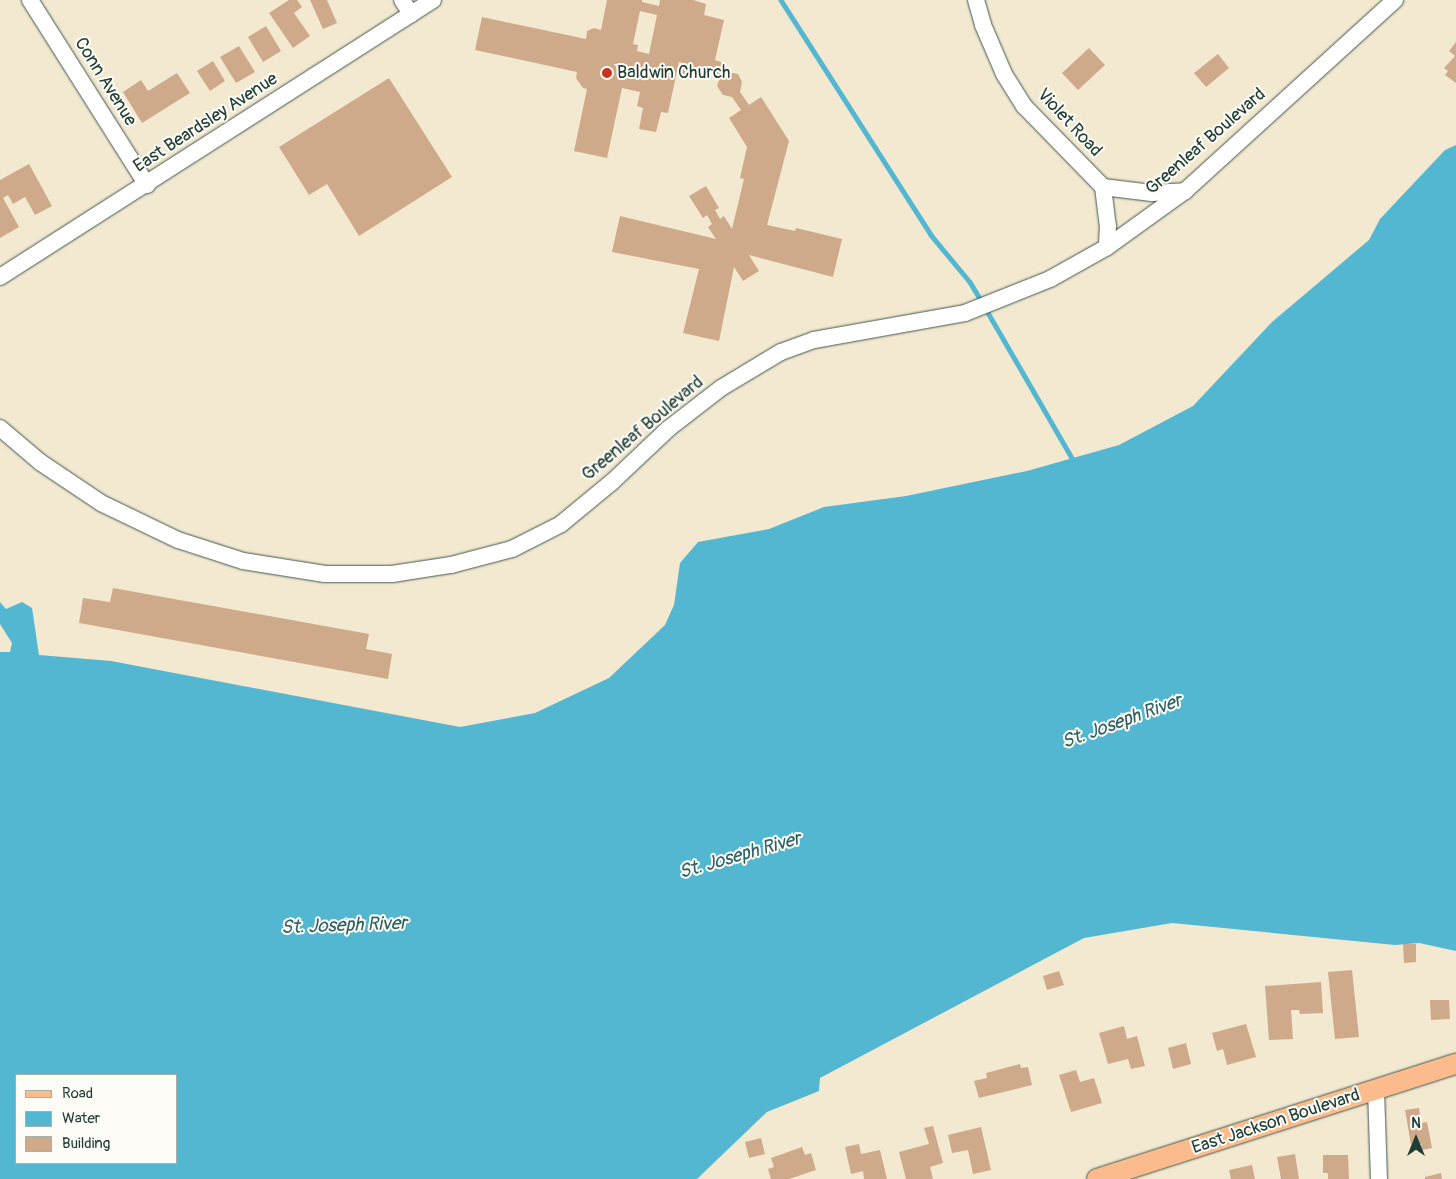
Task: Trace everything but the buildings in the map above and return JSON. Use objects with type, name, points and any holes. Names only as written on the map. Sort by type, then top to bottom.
[{"type":"main road","name":"East Jackson Boulevard","points":[[1096,1179],[1131,1174],[1456,1064]]},
{"type":"street","name":"Conn Avenue","points":[[30,0],[147,185]]},
{"type":"street","name":"East Beardsley Avenue","points":[[0,277],[147,185],[406,7],[433,0]]},
{"type":"street","name":"Violet Road","points":[[976,0],[983,25],[1004,74],[1024,106],[1103,187]]},
{"type":"street","name":"Greenleaf Boulevard","points":[[0,428],[40,462],[101,503],[178,540],[243,560],[325,574],[392,574],[451,565],[512,548],[561,524],[612,482],[668,429],[721,388],[781,352],[814,340],[965,312],[1050,279],[1107,247],[1185,191],[1395,0]]},
{"type":"street","points":[[1107,247],[1108,225],[1103,187],[1152,193],[1185,191]]},
{"type":"street","points":[[1376,1090],[1379,1179]]},
{"type":"water","name":"St. Joseph River","points":[[1456,145],[1456,951],[1419,943],[1395,945],[1172,923],[1084,938],[820,1078],[819,1091],[767,1112],[697,1179],[0,1179],[0,652],[10,652],[12,643],[0,624],[0,602],[6,609],[22,602],[32,608],[39,655],[111,661],[460,727],[535,713],[609,678],[665,625],[674,605],[680,563],[698,542],[769,529],[824,507],[906,496],[1027,471],[1119,445],[1193,406],[1272,322],[1369,240],[1380,219],[1445,150]]},
{"type":"waterway","points":[[781,0],[931,235],[970,282],[982,302]]},
{"type":"waterway","points":[[986,309],[1072,458]]},
{"type":"place","name":"Baldwin Church","points":[[607,73]]}]
